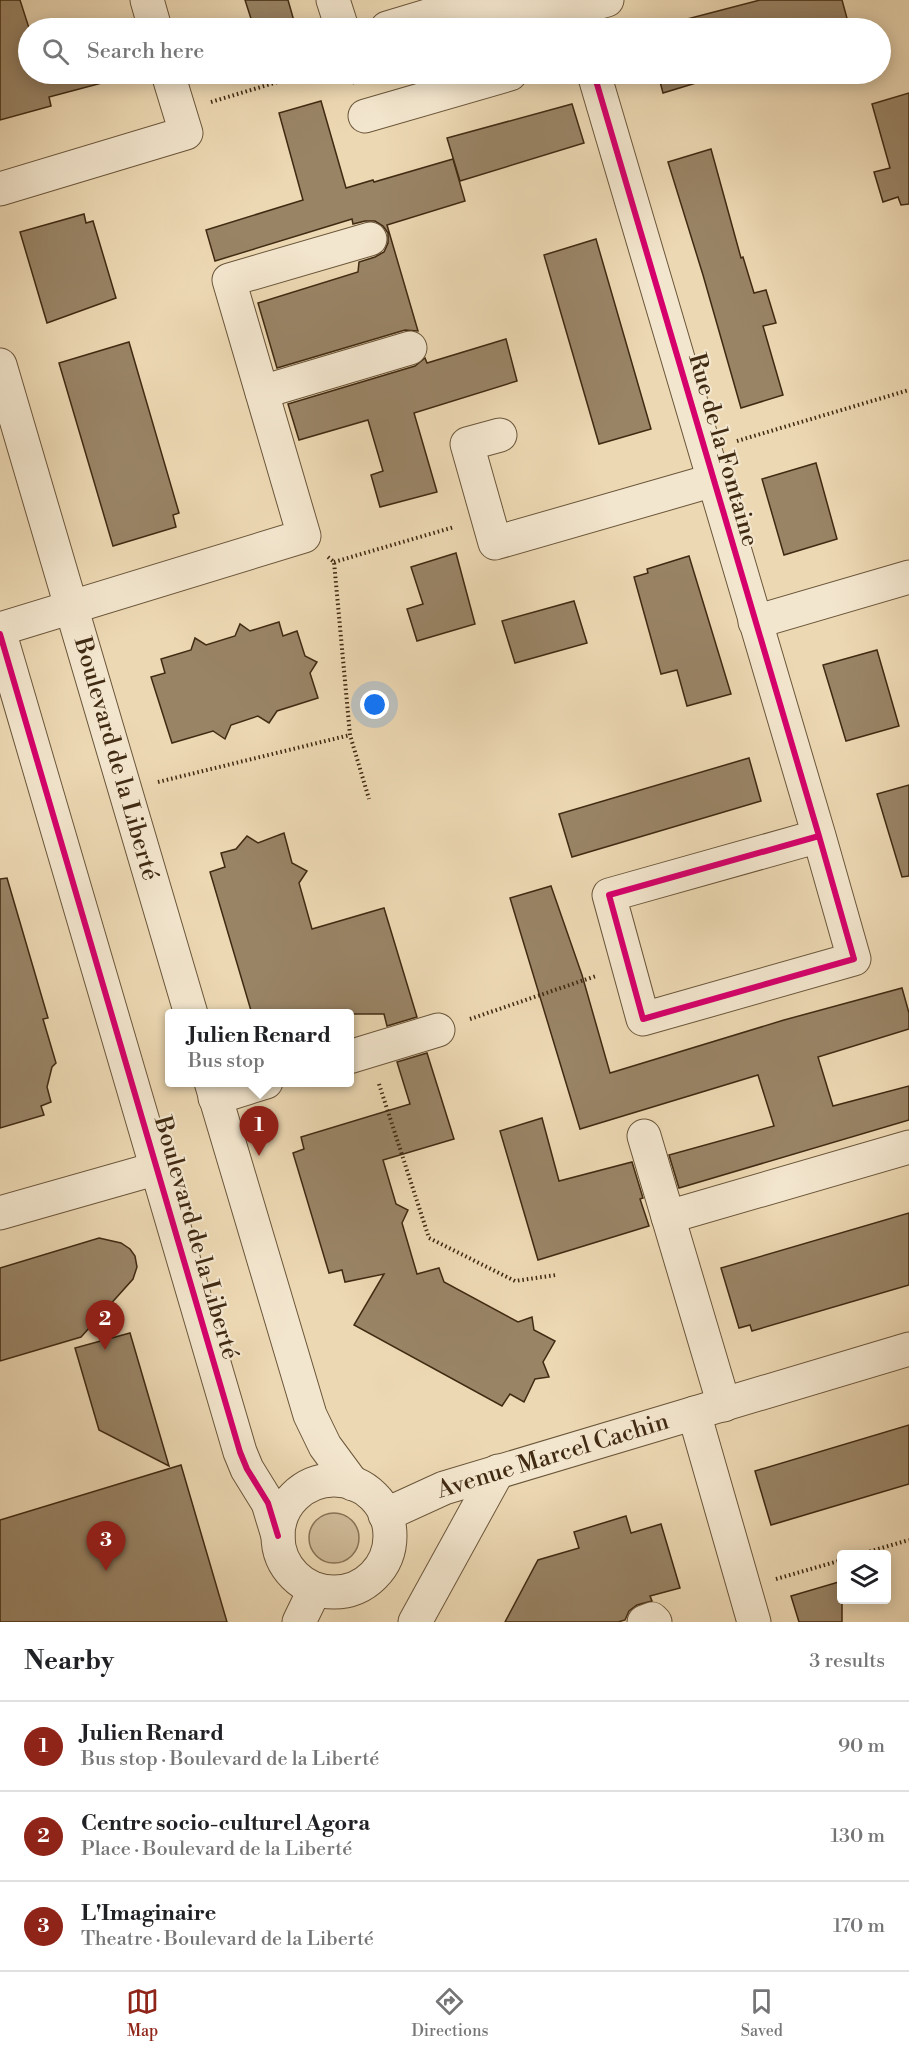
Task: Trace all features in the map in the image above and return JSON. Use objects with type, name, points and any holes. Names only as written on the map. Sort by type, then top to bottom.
[{"type":"street","points":[[147,0],[152,18]]},
{"type":"street","points":[[333,0],[339,18]]},
{"type":"street","points":[[580,18],[607,0]]},
{"type":"street","points":[[404,16],[479,8],[569,18]]},
{"type":"street","points":[[0,189],[186,133],[171,84]]},
{"type":"street","points":[[365,116],[475,84]]},
{"type":"street","name":"Rue de la Fontaine","points":[[597,84],[819,836],[854,959],[643,1019],[609,895],[819,836]]},
{"type":"street","points":[[304,536],[229,280],[370,239]]},
{"type":"street","points":[[262,392],[410,348]]},
{"type":"street","name":"Boulevard de la Liberté","points":[[0,366],[189,1009]]},
{"type":"street","name":"Rue de la Fontaine","points":[[500,435],[467,444],[495,543],[709,465]]},
{"type":"street","name":"Boulevard de la Liberté","points":[[0,629],[304,536]]},
{"type":"street","points":[[755,622],[909,577]]},
{"type":"street","name":"Boulevard de la Liberté","points":[[0,634],[240,1452],[247,1469],[268,1503],[278,1536]]},
{"type":"street","points":[[359,1054],[438,1030]]},
{"type":"street","points":[[236,1087],[213,1090],[310,1415],[325,1446],[353,1484],[372,1496],[385,1515],[389,1532],[388,1549],[377,1572],[364,1583],[348,1590],[332,1592],[315,1589],[300,1581],[288,1569],[280,1553],[278,1536],[283,1512],[292,1499],[305,1488],[328,1481],[353,1484]]},
{"type":"street","points":[[644,1136],[668,1217],[744,1588],[754,1622]]},
{"type":"street","points":[[668,1217],[909,1147]]},
{"type":"street","points":[[0,1214],[158,1168]]},
{"type":"street","name":"Avenue Marcel Cachin","points":[[385,1515],[444,1488],[909,1349]]},
{"type":"street","points":[[415,1622],[498,1471]]},
{"type":"street","points":[[299,1622],[315,1589]]},
{"type":"street","points":[[644,1622],[652,1619],[655,1622]]},
{"type":"path","points":[[186,133],[212,101],[270,84]]},
{"type":"path","points":[[709,465],[909,390]]},
{"type":"path","points":[[334,562],[487,517]]},
{"type":"path","points":[[304,536],[334,562],[350,735],[369,800]]},
{"type":"path","points":[[125,790],[350,735]]},
{"type":"path","points":[[438,1030],[628,965]]},
{"type":"path","points":[[359,1054],[429,1238],[515,1281],[556,1275]]},
{"type":"path","points":[[875,1550],[909,1540]]},
{"type":"path","points":[[744,1588],[837,1561]]},
{"type":"shaded area","points":[[329,1513],[339,1513],[352,1520],[359,1533],[359,1543],[352,1556],[339,1563],[329,1563],[320,1559],[313,1552],[309,1543],[309,1533],[313,1524],[320,1517]]},
{"type":"building","points":[[0,0],[20,0],[26,18],[18,18],[18,84],[98,84],[49,97],[51,106],[0,120]]},
{"type":"building","points":[[245,0],[288,0],[293,18],[251,18]]},
{"type":"building","points":[[760,0],[842,0],[847,18],[691,18]]},
{"type":"building","points":[[661,84],[693,84],[663,93]]},
{"type":"building","points":[[909,93],[909,204],[901,205],[898,197],[883,202],[874,172],[890,168],[872,104]]},
{"type":"building","points":[[321,101],[346,188],[453,159],[465,201],[387,225],[418,331],[405,330],[277,368],[258,303],[358,272],[359,262],[384,252],[388,243],[388,233],[375,221],[353,224],[352,219],[215,261],[206,230],[303,200],[279,113]]},
{"type":"building","points":[[572,104],[584,143],[460,181],[447,138]]},
{"type":"building","points":[[711,149],[741,258],[743,257],[754,293],[766,290],[776,323],[763,326],[783,395],[741,408],[668,162]]},
{"type":"building","points":[[84,214],[86,223],[93,221],[116,298],[47,323],[20,232]]},
{"type":"building","points":[[596,239],[651,429],[599,444],[544,255]]},
{"type":"building","points":[[506,339],[517,381],[414,413],[437,492],[380,507],[371,475],[383,471],[368,420],[299,440],[288,404],[415,366],[425,358],[427,363]]},
{"type":"building","points":[[129,342],[179,513],[173,515],[176,527],[113,546],[59,363]]},
{"type":"building","points":[[816,463],[837,539],[784,555],[762,479]]},
{"type":"building","points":[[456,553],[475,624],[417,641],[407,609],[423,604],[411,567]]},
{"type":"building","points":[[689,556],[731,694],[687,706],[677,670],[661,674],[634,577],[648,573],[647,569]]},
{"type":"building","points":[[574,601],[587,643],[515,663],[502,621]]},
{"type":"building","points":[[279,622],[283,636],[297,631],[305,656],[317,662],[310,673],[318,698],[277,711],[269,723],[258,716],[231,725],[225,739],[213,731],[172,743],[151,677],[165,673],[161,659],[191,650],[195,638],[206,645],[235,636],[240,624],[250,631]]},
{"type":"building","points":[[877,650],[899,726],[846,741],[823,665]]},
{"type":"building","points":[[749,758],[761,801],[572,857],[559,814]]},
{"type":"building","points":[[909,785],[909,876],[902,877],[877,794]]},
{"type":"building","points":[[284,833],[292,863],[307,871],[299,883],[312,929],[384,908],[417,1017],[387,1026],[384,1014],[354,1014],[354,1009],[251,1009],[210,872],[225,867],[221,853],[236,849],[247,836],[258,843]]},
{"type":"building","points":[[7,878],[48,1018],[43,1019],[56,1063],[52,1067],[47,1087],[51,1102],[41,1106],[44,1115],[0,1128],[0,879]]},
{"type":"building","points":[[551,886],[582,975],[610,1073],[784,1020],[902,988],[909,1013],[909,1029],[818,1057],[833,1106],[909,1086],[909,1120],[679,1188],[669,1155],[774,1126],[758,1075],[580,1129],[510,898]]},
{"type":"building","points":[[427,1053],[454,1139],[383,1160],[396,1204],[408,1210],[402,1223],[417,1274],[439,1268],[444,1282],[518,1322],[532,1317],[534,1330],[555,1341],[543,1362],[549,1377],[535,1379],[524,1402],[510,1394],[502,1406],[354,1325],[384,1274],[345,1282],[342,1270],[329,1273],[293,1153],[304,1149],[301,1137],[410,1104],[397,1062]]},
{"type":"building","points":[[542,1118],[559,1181],[632,1162],[649,1226],[538,1260],[500,1131]]},
{"type":"building","points":[[909,1213],[909,1285],[752,1331],[750,1325],[739,1328],[721,1268]]},
{"type":"building","points":[[99,1238],[121,1243],[130,1249],[135,1256],[137,1267],[133,1279],[81,1337],[0,1361],[0,1268]]},
{"type":"building","points":[[130,1333],[169,1466],[99,1430],[75,1348]]},
{"type":"building","points":[[909,1425],[909,1484],[771,1525],[755,1471]]},
{"type":"building","points":[[181,1465],[227,1622],[0,1622],[0,1520]]},
{"type":"building","points":[[626,1516],[631,1533],[661,1524],[680,1588],[650,1596],[652,1601],[637,1605],[629,1611],[625,1620],[618,1622],[505,1622],[538,1560],[579,1548],[574,1532]]},
{"type":"building","points":[[837,1582],[837,1604],[842,1604],[842,1622],[799,1622],[791,1596]]},
{"type":"cycle path","points":[[597,84],[819,836]]},
{"type":"cycle path","points":[[0,634],[240,1452],[247,1469],[268,1503],[278,1536]]},
{"type":"cycle path","points":[[819,836],[854,959],[643,1019],[609,895],[819,836]]},
{"type":"place","name":"Julien Renard","points":[[259,1156]]},
{"type":"place","name":"Centre socio-culturel Agora","points":[[105,1350]]},
{"type":"place","name":"L'Imaginaire","points":[[106,1571]]}]
